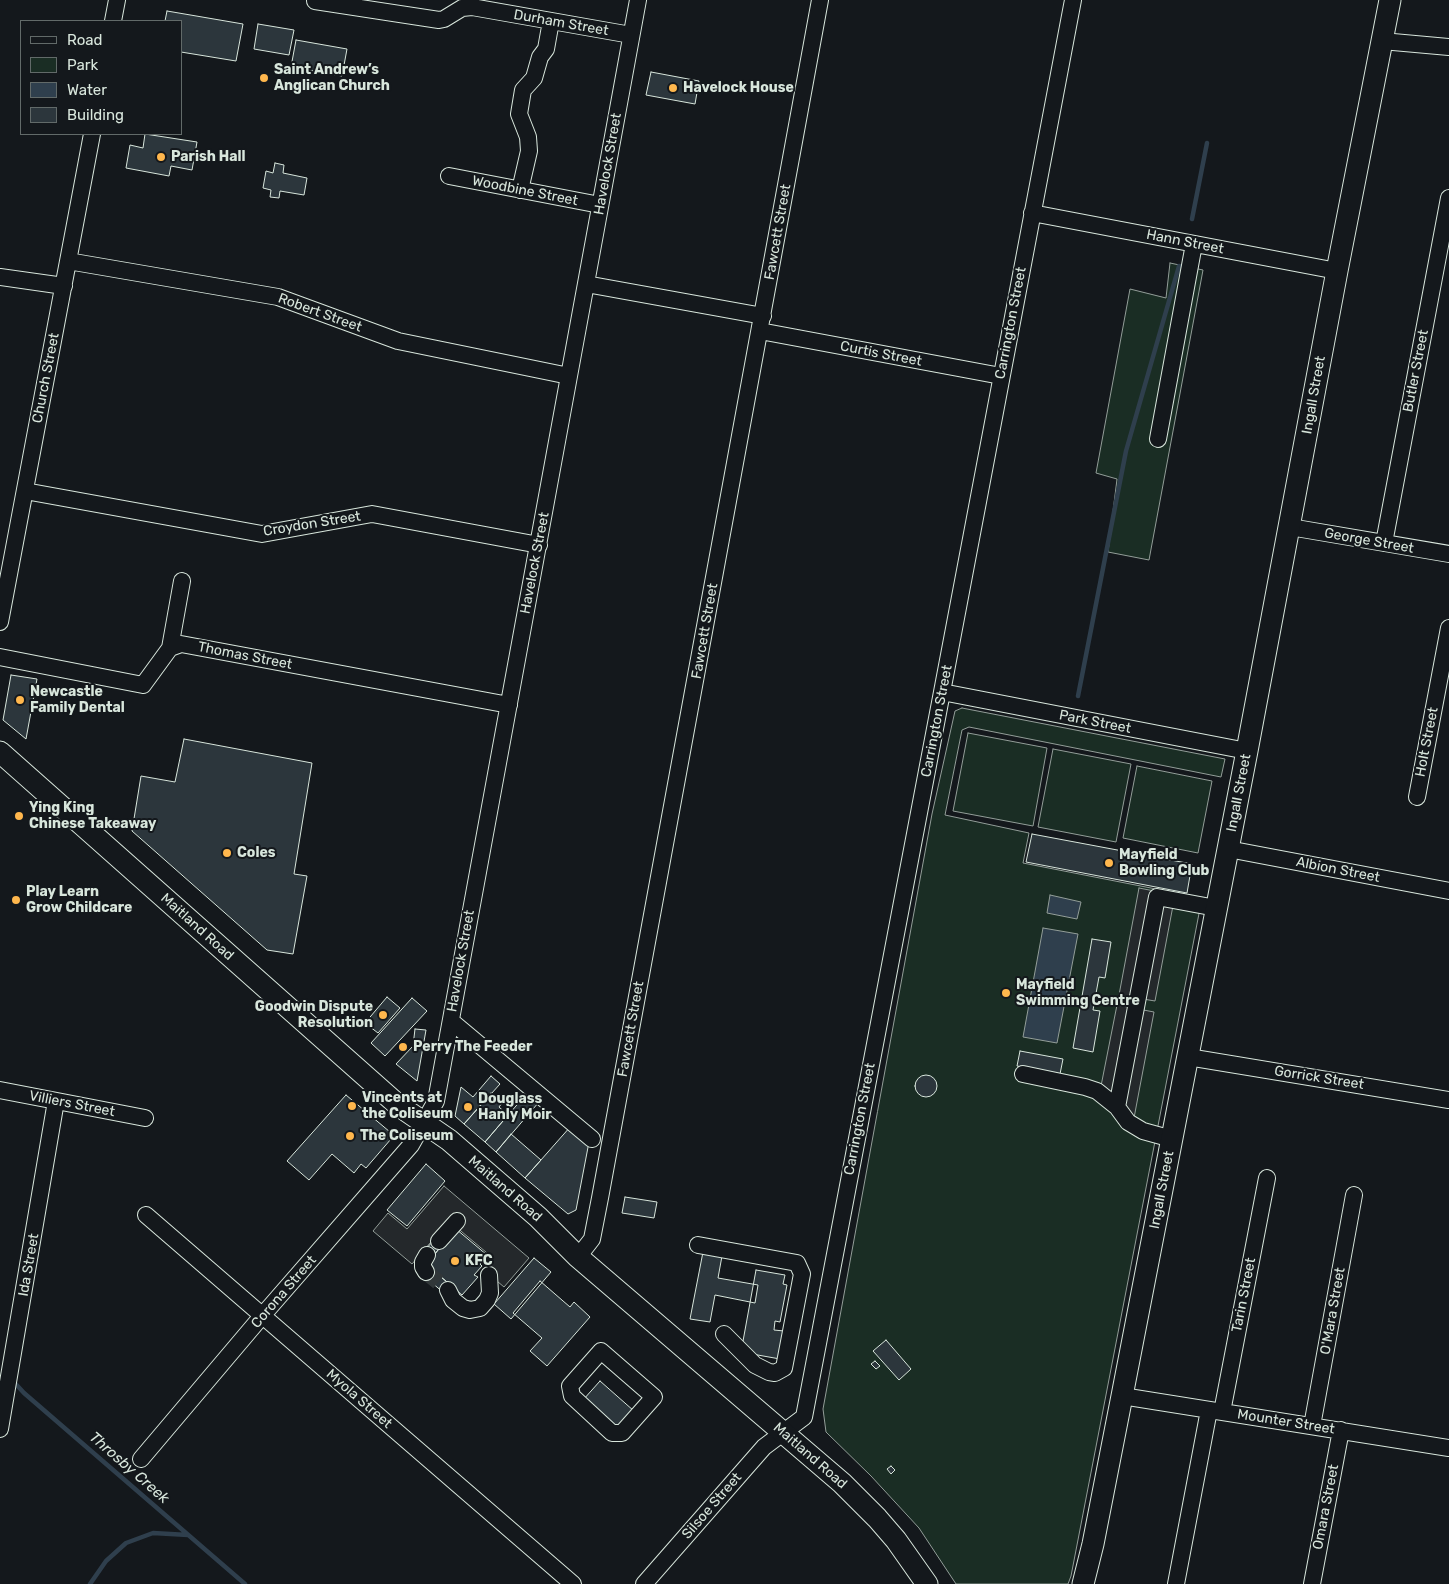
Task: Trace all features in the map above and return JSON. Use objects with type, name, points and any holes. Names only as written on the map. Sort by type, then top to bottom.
[{"type":"main road","name":"Ingall Street","points":[[1082,1584],[1093,1544],[1188,1057],[1390,0]]},
{"type":"main road","name":"Maitland Road","points":[[0,752],[398,1105],[443,1135],[513,1196],[578,1257],[842,1483],[896,1540],[926,1584]]},
{"type":"street","points":[[113,20],[118,0]]},
{"type":"street","name":"Havelock Street","points":[[424,1123],[436,1101],[638,0]]},
{"type":"street","name":"Fawcett Street","points":[[578,1257],[592,1239],[600,1198],[820,0]]},
{"type":"street","name":"Carrington Street","points":[[783,1432],[804,1416],[1072,0]]},
{"type":"street","name":"Durham Street","points":[[316,1],[434,20],[444,19],[467,6],[631,35]]},
{"type":"street","points":[[520,190],[529,151],[528,137],[519,114],[523,90],[534,78],[540,57],[546,49],[551,21]]},
{"type":"street","points":[[1382,41],[1449,47]]},
{"type":"street","name":"Church Street","points":[[0,622],[92,135]]},
{"type":"street","name":"Woodbine Street","points":[[449,176],[600,205]]},
{"type":"street","name":"Butler Street","points":[[1384,543],[1449,198]]},
{"type":"street","name":"Hann Street","points":[[1032,214],[1337,270]]},
{"type":"street","points":[[1158,438],[1194,244]]},
{"type":"street","name":"Robert Street","points":[[68,261],[278,297],[398,342],[569,376]]},
{"type":"street","points":[[0,277],[64,286]]},
{"type":"street","name":"Curtis Street","points":[[586,284],[1001,376]]},
{"type":"street","name":"Croydon Street","points":[[25,492],[262,534],[372,514],[539,545]]},
{"type":"street","name":"George Street","points":[[1290,527],[1449,554]]},
{"type":"street","points":[[0,656],[143,684],[170,648],[182,581]]},
{"type":"street","name":"Holt Street","points":[[1417,797],[1449,628]]},
{"type":"street","name":"Thomas Street","points":[[170,648],[181,644],[509,705]]},
{"type":"street","name":"Park Street","points":[[942,692],[1247,751]]},
{"type":"street","name":"Albion Street","points":[[1228,849],[1449,891]]},
{"type":"street","points":[[1118,1107],[1157,897],[1216,908]]},
{"type":"street","points":[[451,1021],[592,1139]]},
{"type":"street","name":"Gorrick Street","points":[[1188,1057],[1449,1100]]},
{"type":"street","points":[[1023,1074],[1096,1091],[1118,1107],[1128,1122],[1143,1131],[1172,1139]]},
{"type":"street","name":"Villiers Street","points":[[0,1090],[145,1118]]},
{"type":"street","name":"Ida Street","points":[[0,1429],[56,1101]]},
{"type":"street","name":"Corona Street","points":[[142,1459],[262,1316],[411,1145],[424,1123]]},
{"type":"street","name":"Tarin Street","points":[[1176,1584],[1267,1178]]},
{"type":"street","name":"O'Mara Street","points":[[1312,1426],[1354,1195]]},
{"type":"street","name":"Myola Street","points":[[146,1215],[573,1584]]},
{"type":"street","points":[[439,1241],[457,1220]]},
{"type":"street","points":[[698,1245],[797,1263],[802,1274],[784,1368],[775,1373],[756,1365],[724,1334]]},
{"type":"street","points":[[426,1272],[423,1262],[427,1255]]},
{"type":"street","points":[[448,1290],[453,1300],[463,1308],[470,1310],[480,1308],[490,1293],[490,1275]]},
{"type":"street","points":[[601,1351],[654,1396],[622,1433],[612,1433],[572,1396],[570,1386],[601,1351]]},
{"type":"street","name":"Mounter Street","points":[[1122,1396],[1449,1448]]},
{"type":"street","name":"Omara Street","points":[[1312,1584],[1342,1430]]},
{"type":"street","name":"Silsoe Street","points":[[644,1584],[764,1446],[783,1432]]},
{"type":"green space","points":[[1170,263],[1203,270],[1149,560],[1108,552],[1117,479],[1096,473],[1130,289],[1166,298]]},
{"type":"green space","points":[[962,708],[1225,759],[1221,777],[969,727],[962,730],[945,815],[1029,833],[1023,863],[1202,898],[1068,1584],[956,1584],[919,1528],[871,1476],[826,1432],[823,1409],[932,814],[955,711]]},
{"type":"green space","points":[[968,733],[1047,748],[1033,826],[953,811]]},
{"type":"green space","points":[[1053,749],[1131,764],[1116,842],[1038,827]]},
{"type":"green space","points":[[1137,766],[1212,781],[1198,853],[1123,838]]},
{"type":"shaded area","points":[[1139,888],[1175,895],[1155,1001],[1119,995]]},
{"type":"shaded area","points":[[1117,1005],[1154,1012],[1134,1118],[1101,1086]]},
{"type":"shaded area","points":[[444,1186],[529,1258],[504,1287],[484,1270],[493,1258],[449,1221],[412,1264],[373,1231],[388,1213],[407,1229]]},
{"type":"water","points":[[1050,895],[1081,902],[1077,919],[1047,913]]},
{"type":"water","points":[[1043,928],[1078,934],[1057,1043],[1023,1037]]},
{"type":"building","points":[[167,11],[243,24],[236,61],[182,52],[182,20],[165,20]]},
{"type":"building","points":[[258,24],[294,30],[289,55],[254,49]]},
{"type":"building","points":[[296,40],[347,49],[342,76],[291,67]]},
{"type":"building","name":"Havelock House","points":[[651,72],[699,81],[695,104],[646,95]]},
{"type":"building","name":"Parish Hall","points":[[145,135],[197,142],[192,170],[171,166],[169,176],[126,168],[130,145],[143,148]]},
{"type":"building","points":[[275,163],[284,165],[283,173],[307,178],[304,195],[280,191],[279,198],[270,197],[271,190],[263,188],[266,171],[273,173]]},
{"type":"building","name":"Newcastle Family Dental","points":[[11,675],[37,679],[26,739],[3,720]]},
{"type":"building","name":"Coles","points":[[184,739],[312,763],[294,874],[307,876],[293,954],[267,950],[132,831],[141,776],[175,782]]},
{"type":"building","name":"Mayfield Bowling Club","points":[[1032,834],[1192,864],[1187,893],[1026,862]]},
{"type":"building","points":[[1092,939],[1111,942],[1105,978],[1099,977],[1093,1010],[1100,1011],[1093,1052],[1073,1048]]},
{"type":"building","name":"Goodwin Dispute Resolution","points":[[387,997],[400,1008],[378,1033],[365,1023]]},
{"type":"building","points":[[412,998],[427,1011],[385,1056],[371,1043]]},
{"type":"building","points":[[415,1029],[426,1030],[417,1081],[396,1064],[413,1046]]},
{"type":"building","points":[[1020,1051],[1063,1059],[1060,1074],[1017,1066]]},
{"type":"building","points":[[926,1075],[934,1078],[937,1086],[934,1094],[926,1097],[918,1094],[915,1086],[918,1078]]},
{"type":"building","name":"Douglass Hanly Moir","points":[[491,1076],[500,1084],[464,1124],[455,1116],[461,1087],[473,1097]]},
{"type":"building","points":[[528,1092],[539,1102],[496,1152],[485,1142]]},
{"type":"building","points":[[491,1093],[502,1103],[499,1107],[508,1115],[485,1142],[464,1124]]},
{"type":"building","name":"The Coliseum","points":[[346,1095],[390,1132],[391,1139],[366,1168],[361,1164],[354,1173],[332,1154],[309,1180],[287,1161]]},
{"type":"building","points":[[571,1126],[589,1142],[576,1210],[568,1214],[525,1178]]},
{"type":"building","points":[[511,1134],[541,1160],[525,1178],[496,1152]]},
{"type":"building","points":[[426,1164],[445,1181],[407,1226],[387,1210]]},
{"type":"building","points":[[625,1197],[657,1202],[654,1218],[622,1213]]},
{"type":"building","name":"KFC","points":[[456,1229],[487,1255],[480,1264],[482,1266],[474,1275],[478,1277],[462,1295],[426,1264]]},
{"type":"building","points":[[436,1238],[443,1244],[431,1259],[423,1252]]},
{"type":"building","points":[[703,1252],[722,1256],[718,1278],[758,1285],[755,1303],[715,1295],[710,1322],[690,1319]]},
{"type":"building","points":[[534,1258],[551,1272],[511,1319],[494,1304]]},
{"type":"building","points":[[430,1268],[452,1286],[445,1294],[423,1275]]},
{"type":"building","points":[[756,1270],[785,1275],[783,1284],[787,1285],[780,1322],[775,1321],[774,1330],[784,1331],[780,1359],[741,1352]]},
{"type":"building","points":[[540,1281],[570,1307],[574,1302],[590,1317],[547,1366],[530,1351],[542,1338],[513,1313]]},
{"type":"building","points":[[886,1340],[911,1369],[899,1380],[873,1351]]},
{"type":"building","points":[[875,1361],[880,1366],[876,1369],[871,1364]]},
{"type":"building","points":[[600,1381],[634,1411],[617,1430],[583,1400]]},
{"type":"building","points":[[891,1466],[895,1470],[891,1474],[887,1469]]},
{"type":"waterway","points":[[1192,219],[1207,143]]},
{"type":"waterway","points":[[1078,696],[1126,451],[1179,266]]},
{"type":"waterway","name":"Throsby Creek","points":[[13,1381],[24,1393],[245,1584]]},
{"type":"waterway","points":[[90,1584],[106,1561],[126,1543],[153,1533],[188,1535]]},
{"type":"tunnel","points":[[426,1272],[448,1290]]},
{"type":"place","name":"Saint Andrew’s Anglican Church","points":[[264,78]]},
{"type":"place","name":"Havelock House","points":[[673,88]]},
{"type":"place","name":"Parish Hall","points":[[161,157]]},
{"type":"place","name":"Newcastle Family Dental","points":[[20,700]]},
{"type":"place","name":"Ying King Chinese Takeaway","points":[[19,816]]},
{"type":"place","name":"Coles","points":[[227,853]]},
{"type":"place","name":"Mayfield Bowling Club","points":[[1109,863]]},
{"type":"place","name":"Play Learn Grow Childcare","points":[[16,900]]},
{"type":"place","name":"Mayfield Swimming Centre","points":[[1006,993]]},
{"type":"place","name":"Goodwin Dispute Resolution","points":[[383,1015]]},
{"type":"place","name":"Perry The Feeder","points":[[403,1047]]},
{"type":"place","name":"Vincents at the Coliseum","points":[[352,1106]]},
{"type":"place","name":"Douglass Hanly Moir","points":[[468,1107]]},
{"type":"place","name":"The Coliseum","points":[[350,1136]]},
{"type":"place","name":"KFC","points":[[455,1261]]}]
